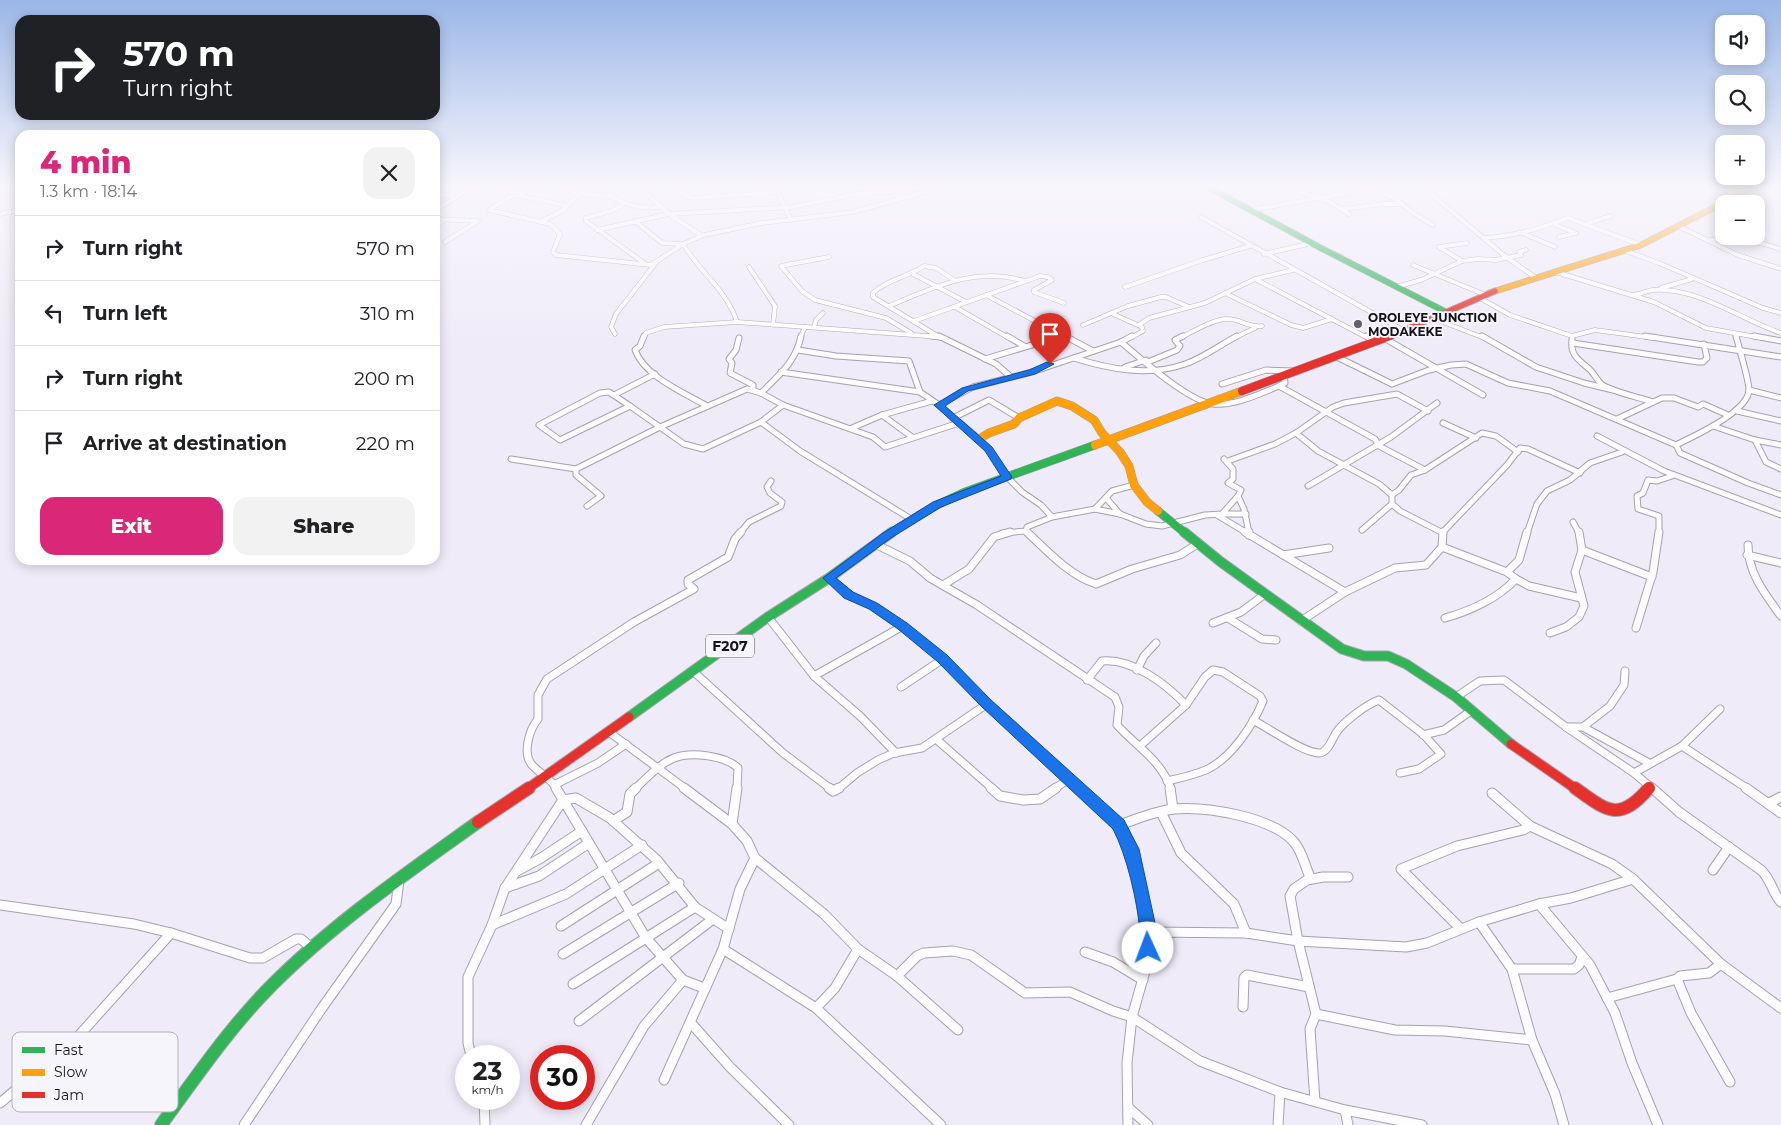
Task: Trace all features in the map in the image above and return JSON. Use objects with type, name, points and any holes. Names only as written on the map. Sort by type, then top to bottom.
[{"type":"main road","points":[[1307,240],[1410,294],[1442,313]]},
{"type":"main road","name":"F207","points":[[1403,330],[1481,296],[1641,245],[1650,240]]},
{"type":"main road","points":[[1410,294],[1423,305],[1429,314],[1425,319]]},
{"type":"main road","name":"F207","points":[[178,1102],[226,1036],[272,985],[355,911],[487,815],[547,776],[694,672],[768,617],[829,578],[912,519],[966,492],[1380,339],[1481,296]]},
{"type":"main road","points":[[1423,305],[1442,313]]},
{"type":"main road","points":[[979,439],[989,432],[1014,424],[1019,418],[1057,401],[1061,401],[1094,420],[1129,466],[1134,485],[1147,502],[1301,622],[1351,654],[1398,659],[1456,697],[1510,743],[1603,808],[1622,811],[1637,802],[1649,788]]},
{"type":"main road","name":"F207","points":[[161,1125],[170,1112]]},
{"type":"street","points":[[559,240],[553,252],[556,255],[655,264]]},
{"type":"street","points":[[612,240],[644,263]]},
{"type":"street","points":[[659,240],[662,243],[682,244]]},
{"type":"street","points":[[615,334],[611,327],[616,314],[655,264],[682,244],[691,240]]},
{"type":"street","points":[[1242,240],[1403,330]]},
{"type":"street","points":[[1486,240],[1536,278]]},
{"type":"street","points":[[1538,240],[1554,248]]},
{"type":"street","points":[[1630,240],[1641,245]]},
{"type":"street","points":[[1709,240],[1738,255],[1781,269]]},
{"type":"street","points":[[1751,240],[1781,249]]},
{"type":"street","points":[[1264,254],[1312,243]]},
{"type":"street","points":[[1462,262],[1439,247],[1467,243]]},
{"type":"street","points":[[682,244],[704,274],[721,291],[735,312],[737,322]]},
{"type":"street","points":[[1125,287],[1182,268],[1211,255],[1250,246]]},
{"type":"street","points":[[1396,287],[1421,280],[1462,262],[1477,259],[1496,260],[1521,255],[1519,252],[1526,250]]},
{"type":"street","points":[[1622,250],[1659,263],[1764,308],[1781,313]]},
{"type":"street","points":[[829,257],[781,266],[802,291],[815,300],[886,318],[915,335]]},
{"type":"street","points":[[1413,265],[1481,296],[1510,315],[1572,336],[1595,330],[1704,344],[1781,357]]},
{"type":"street","points":[[954,280],[936,268],[923,266],[913,274],[875,290],[873,293],[875,299],[940,337],[996,364],[1011,377]]},
{"type":"street","points":[[749,267],[776,306],[773,325]]},
{"type":"street","points":[[1139,324],[1149,318],[1205,303],[1254,279],[1293,270]]},
{"type":"street","points":[[1556,272],[1634,294],[1687,317],[1701,327],[1781,340]]},
{"type":"street","points":[[913,274],[966,302]]},
{"type":"street","points":[[889,306],[954,280],[996,275],[1025,281]]},
{"type":"street","points":[[914,321],[1040,276],[1052,279],[1052,282],[1034,290],[1034,292],[1064,303]]},
{"type":"street","points":[[1254,279],[1332,319],[1380,339],[1483,395]]},
{"type":"street","points":[[1658,290],[1680,281],[1693,279]]},
{"type":"street","points":[[1671,286],[1678,292]]},
{"type":"street","points":[[1634,294],[1658,290],[1678,292],[1708,301],[1745,319],[1781,333]]},
{"type":"street","points":[[1225,293],[1291,325],[1303,328],[1332,319]]},
{"type":"street","points":[[986,294],[1093,351]]},
{"type":"street","points":[[1083,325],[1113,314],[1128,306],[1161,297],[1166,297],[1189,307]]},
{"type":"street","points":[[955,306],[1024,346]]},
{"type":"street","points":[[814,327],[816,320],[824,313]]},
{"type":"street","points":[[1442,313],[1459,330],[1478,334],[1536,367],[1584,383],[1653,402]]},
{"type":"street","points":[[939,405],[951,400],[965,390],[1074,358],[1121,342],[1143,332],[1139,324],[1113,314]]},
{"type":"street","points":[[1120,369],[1177,350],[1180,346],[1175,340],[1221,319],[1228,318],[1255,328]]},
{"type":"street","points":[[707,406],[655,374],[636,355],[635,350],[640,346],[644,336],[650,330],[683,324],[737,322],[940,337]]},
{"type":"street","points":[[1074,358],[1104,367],[1158,372],[1186,364],[1240,334],[1262,326]]},
{"type":"street","points":[[761,393],[789,366],[798,350],[801,332],[806,327]]},
{"type":"street","points":[[1676,444],[1713,426],[1745,403],[1749,390],[1738,350],[1737,334]]},
{"type":"street","points":[[984,359],[1063,336]]},
{"type":"street","points":[[1572,336],[1572,348],[1575,357],[1589,368],[1602,385],[1613,390]]},
{"type":"street","points":[[739,338],[736,350],[729,359],[732,364],[730,373],[753,385],[753,390]]},
{"type":"street","points":[[1121,342],[1147,361],[1158,372],[1205,404],[1235,402],[1279,386],[1284,383],[1284,374]]},
{"type":"street","points":[[1573,343],[1698,362],[1703,362],[1707,358],[1704,344]]},
{"type":"street","points":[[798,350],[836,356],[909,361],[920,392]]},
{"type":"street","points":[[1335,356],[1384,382],[1392,384],[1398,380],[1462,363],[1508,383],[1550,390],[1676,444],[1680,453],[1748,483],[1781,495]]},
{"type":"street","points":[[1222,384],[1250,373],[1280,368],[1294,371]]},
{"type":"street","points":[[781,372],[920,392],[939,405],[979,439],[989,449],[1007,477],[1022,492],[1041,505],[1052,517]]},
{"type":"street","points":[[614,395],[655,374]]},
{"type":"street","points":[[1279,386],[1327,411],[1375,439],[1379,446],[1425,470]]},
{"type":"street","points":[[511,459],[576,469],[660,427],[738,392],[753,390],[783,405],[873,437],[885,448],[912,437],[959,423]]},
{"type":"street","points":[[1749,390],[1781,398]]},
{"type":"street","points":[[630,406],[560,440],[539,425],[600,393],[609,392],[630,406],[684,444],[699,449],[708,448],[761,422],[783,405]]},
{"type":"street","points":[[1219,514],[1238,496],[1241,490],[1228,483],[1233,479],[1233,469],[1226,460],[1275,444],[1327,411],[1344,403],[1390,394],[1404,397],[1428,411]]},
{"type":"street","points":[[1617,419],[1662,398],[1674,398],[1698,407],[1703,404],[1728,415]]},
{"type":"street","points":[[953,418],[989,400],[1019,418]]},
{"type":"street","points":[[852,428],[882,415],[932,401]]},
{"type":"street","points":[[1308,486],[1342,464],[1379,446],[1437,403]]},
{"type":"street","points":[[1737,410],[1781,421]]},
{"type":"street","points":[[882,415],[912,437]]},
{"type":"street","points":[[761,422],[800,451],[912,519]]},
{"type":"street","points":[[1443,423],[1476,438]]},
{"type":"street","points":[[1713,426],[1756,440],[1781,445]]},
{"type":"street","points":[[1296,432],[1302,439],[1342,464],[1385,486],[1392,495],[1392,504],[1400,511],[1443,532]]},
{"type":"street","points":[[1392,495],[1399,490],[1411,475],[1425,470],[1443,456],[1457,451],[1482,433],[1490,433],[1518,452]]},
{"type":"street","points":[[1597,436],[1622,452],[1673,476],[1781,515]]},
{"type":"street","points":[[1756,440],[1763,460],[1771,466],[1781,469]]},
{"type":"street","points":[[1301,622],[1345,592],[1395,568],[1426,565],[1442,547],[1443,532],[1520,448],[1528,449],[1580,473]]},
{"type":"street","points":[[1507,572],[1519,560],[1537,504],[1547,491],[1580,473],[1590,463],[1622,452]]},
{"type":"street","points":[[576,469],[576,475],[601,496],[587,506]]},
{"type":"street","points":[[1636,628],[1652,577],[1660,532],[1659,516],[1638,509],[1637,496],[1643,492],[1648,480],[1657,481],[1673,476]]},
{"type":"street","points":[[704,988],[683,980],[646,938],[554,784],[547,776],[532,766],[527,749],[532,726],[538,719],[538,695],[547,680],[634,622],[694,589],[688,584],[688,580],[728,557],[735,539],[749,522],[781,506],[782,502],[770,493],[767,487],[771,481]]},
{"type":"street","points":[[1095,509],[1112,491],[1134,485]]},
{"type":"street","points":[[1238,496],[1246,514],[1249,535]]},
{"type":"street","points":[[1106,498],[1120,514]]},
{"type":"street","points":[[1362,530],[1392,504]]},
{"type":"street","points":[[1026,531],[1034,523],[1052,517],[1095,509],[1120,514],[1146,524],[1162,526],[1205,515],[1246,514]]},
{"type":"street","points":[[1219,514],[1249,535],[1345,592]]},
{"type":"street","points":[[1550,633],[1566,627],[1579,617],[1584,606],[1575,572],[1582,550],[1580,534],[1573,522]]},
{"type":"street","points":[[943,585],[961,576],[972,566],[985,544],[1001,534],[1026,531],[1066,567],[1090,583],[1096,584],[1143,565],[1182,555],[1199,543]]},
{"type":"street","points":[[875,544],[910,561],[930,578],[978,605],[1114,697],[1118,707],[1117,725],[1153,757],[1167,780],[1174,803],[1173,809]]},
{"type":"street","points":[[1748,545],[1747,555],[1764,592],[1781,616]]},
{"type":"street","points":[[1442,547],[1507,572],[1529,586],[1581,598]]},
{"type":"street","points":[[1283,555],[1330,548]]},
{"type":"street","points":[[1582,550],[1652,577]]},
{"type":"street","points":[[1747,555],[1781,563]]},
{"type":"street","points":[[829,578],[848,595],[873,606],[903,626],[943,658],[987,704],[1119,825],[1131,849],[1149,932],[1144,980],[1132,1017],[1127,1063],[1128,1125]]},
{"type":"street","points":[[1445,618],[1458,615],[1478,605],[1511,586],[1516,579]]},
{"type":"street","points":[[1213,622],[1228,618],[1255,604],[1264,594]]},
{"type":"street","points":[[768,617],[814,676],[860,716],[896,753]]},
{"type":"street","points":[[1228,618],[1262,638],[1276,640]]},
{"type":"street","points":[[814,676],[903,626]]},
{"type":"street","points":[[1137,670],[1144,656],[1156,643]]},
{"type":"street","points":[[901,688],[943,658]]},
{"type":"street","points":[[1087,680],[1102,661],[1107,659],[1122,662],[1169,690],[1186,705]]},
{"type":"street","points":[[1140,746],[1186,705],[1204,677],[1213,670],[1217,670],[1260,696],[1263,701],[1262,705],[1229,751],[1212,766],[1193,775],[1167,780]]},
{"type":"street","points":[[1583,727],[1610,706],[1624,685],[1625,671]]},
{"type":"street","points":[[694,672],[783,753],[833,791],[837,790],[859,770],[896,753],[914,751],[936,739],[987,704]]},
{"type":"street","points":[[1456,697],[1480,681],[1504,680],[1566,728],[1634,774],[1679,812],[1769,877],[1772,882],[1772,890],[1781,902]]},
{"type":"street","points":[[1253,720],[1304,749],[1320,753],[1325,751],[1337,732],[1371,703],[1379,700],[1423,735],[1439,749],[1441,754],[1419,769],[1400,773]]},
{"type":"street","points":[[1423,735],[1437,733],[1451,727],[1472,710]]},
{"type":"street","points":[[1634,774],[1648,763],[1682,746],[1720,710]]},
{"type":"street","points":[[1566,728],[1583,727],[1648,763]]},
{"type":"street","points":[[609,732],[732,824],[747,841],[755,858],[824,914],[858,949],[897,976],[958,1030]]},
{"type":"street","points":[[936,739],[1000,796],[1023,800],[1040,799],[1070,779]]},
{"type":"street","points":[[554,784],[598,762],[626,744]]},
{"type":"street","points":[[1682,746],[1781,813]]},
{"type":"street","points":[[613,821],[627,812],[630,794],[656,769],[680,756],[712,756],[732,762],[738,768],[739,776],[732,824]]},
{"type":"street","points":[[1492,793],[1530,826],[1612,864],[1632,879],[1721,964],[1781,1008]]},
{"type":"street","points":[[1768,803],[1781,797]]},
{"type":"street","points":[[468,1045],[468,977],[492,926],[505,888],[562,800],[576,798],[613,821],[642,844],[679,883],[695,907],[701,909],[729,929]]},
{"type":"street","points":[[1119,825],[1173,809],[1200,808],[1247,818],[1272,828],[1294,842],[1310,877]]},
{"type":"street","points":[[1161,812],[1181,853],[1234,904],[1246,933]]},
{"type":"street","points":[[1460,928],[1401,869],[1457,846],[1523,830],[1530,826]]},
{"type":"street","points":[[515,872],[541,858],[582,831]]},
{"type":"street","points":[[505,888],[516,886],[541,875],[589,843]]},
{"type":"street","points":[[492,926],[566,894],[642,844]]},
{"type":"street","points":[[1713,870],[1729,847]]},
{"type":"street","points":[[664,1080],[723,949],[740,889],[755,858]]},
{"type":"street","points":[[561,926],[659,862]]},
{"type":"street","points":[[1315,1101],[1310,1029],[1316,1014],[1298,941],[1290,896],[1292,889],[1310,877],[1348,877]]},
{"type":"street","points":[[244,1125],[322,1008],[396,904],[399,879]]},
{"type":"street","points":[[1149,932],[1246,933],[1298,941],[1406,947],[1427,944],[1460,928],[1539,904],[1571,898],[1632,879]]},
{"type":"street","points":[[563,954],[679,883]]},
{"type":"street","points":[[1539,904],[1590,966],[1615,1013],[1632,1063],[1658,1125]]},
{"type":"street","points":[[0,905],[134,924],[257,959],[263,958],[296,939],[301,939],[312,948]]},
{"type":"street","points":[[573,984],[695,907]]},
{"type":"street","points":[[579,1021],[713,919]]},
{"type":"street","points":[[1479,922],[1512,969],[1532,1040],[1555,1094],[1564,1125]]},
{"type":"street","points":[[82,1032],[171,933]]},
{"type":"street","points":[[723,949],[816,1008],[941,1125]]},
{"type":"street","points":[[816,1008],[829,996],[843,978],[858,949]]},
{"type":"street","points":[[897,976],[917,956],[924,953],[953,951],[971,956],[1024,993],[1070,992],[1113,1011],[1132,1017],[1200,1061],[1280,1092],[1345,1110],[1419,1125]]},
{"type":"street","points":[[1084,952],[1113,962],[1144,980]]},
{"type":"street","points":[[1512,969],[1574,969],[1582,957]]},
{"type":"street","points":[[1607,998],[1680,976],[1708,973],[1721,964]]},
{"type":"street","points":[[1243,1007],[1244,978],[1247,975],[1309,987]]},
{"type":"street","points":[[1677,978],[1677,983],[1730,1082]]},
{"type":"street","points":[[586,1125],[644,1026],[683,980]]},
{"type":"street","points":[[1316,1014],[1395,1030],[1446,1031],[1532,1040]]},
{"type":"street","points":[[691,1023],[737,1074],[789,1125]]},
{"type":"street","points":[[1278,1125],[1280,1092]]},
{"type":"street","points":[[0,1103],[12,1093]]},
{"type":"street","points":[[1128,1108],[1148,1125]]},
{"type":"street","points":[[484,1110],[485,1125]]},
{"type":"street","points":[[1345,1110],[1348,1125]]},
{"type":"traffic: fast","points":[[1307,240],[1444,311],[1444,315]]},
{"type":"traffic: fast","points":[[629,717],[768,617],[829,578],[887,535],[937,505],[965,492],[1095,445]]},
{"type":"traffic: fast","points":[[1158,511],[1221,562],[1342,649],[1364,656],[1388,656],[1406,664],[1456,697],[1511,744]]},
{"type":"traffic: fast","points":[[178,1101],[228,1035],[257,1001],[296,962],[346,920],[478,822]]},
{"type":"traffic: fast","points":[[161,1125],[170,1112]]},
{"type":"traffic: slow","points":[[1489,293],[1641,245],[1650,240]]},
{"type":"traffic: slow","points":[[1095,445],[1242,391]]},
{"type":"traffic: slow","points":[[979,439],[989,433],[1014,424],[1019,418],[1057,401],[1072,406],[1094,420],[1102,433],[1120,452],[1129,466],[1134,485],[1147,502],[1158,511]]},
{"type":"traffic: jam","points":[[1242,391],[1410,329],[1495,291]]},
{"type":"traffic: jam","points":[[478,822],[547,776],[629,717]]},
{"type":"traffic: jam","points":[[1511,744],[1603,808],[1622,811],[1637,802],[1649,788]]},
{"type":"place","name":"OROLEYE JUNCTION MODAKEKE","points":[[1358,324]]},
{"type":"route","points":[[1050,364],[1032,372],[973,387],[939,405],[989,449],[1007,477],[966,492],[912,519],[829,578],[848,595],[873,606],[903,626],[943,658],[987,704],[1119,825],[1131,849],[1149,932],[1148,948]]}]
